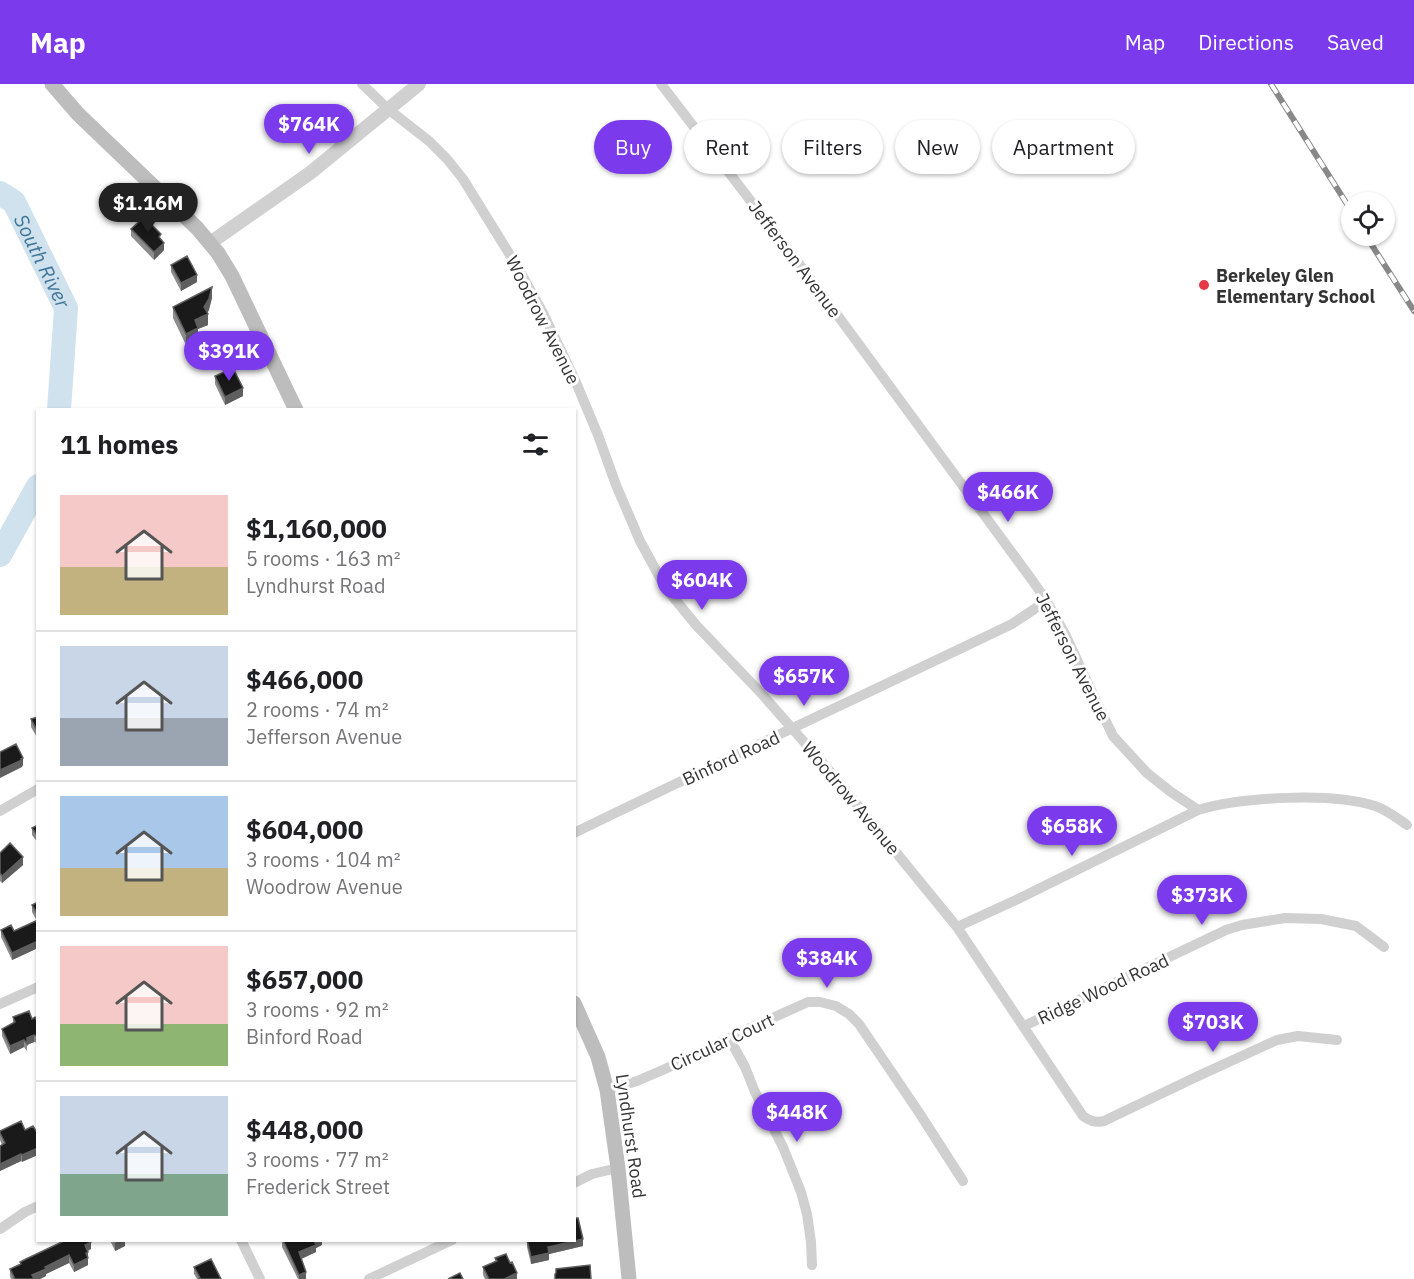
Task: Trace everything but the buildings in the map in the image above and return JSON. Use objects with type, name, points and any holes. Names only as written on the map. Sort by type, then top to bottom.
[{"type":"main road","points":[[52,84],[78,114],[210,243],[232,276],[295,408]]},
{"type":"main road","name":"Lyndhurst Road","points":[[576,1008],[598,1057],[608,1090],[629,1279]]},
{"type":"street","name":"Woodrow Avenue","points":[[362,84],[447,159],[463,179],[518,268],[543,313],[575,380],[640,541],[665,587],[696,626],[761,693],[827,768],[957,927],[1083,1116],[1089,1121],[1104,1120],[1277,1040],[1298,1036],[1337,1040]]},
{"type":"street","points":[[210,243],[339,151],[419,84]]},
{"type":"street","name":"Jefferson Avenue","points":[[662,84],[823,295],[1046,600],[1066,636],[1113,736],[1147,772],[1198,810]]},
{"type":"street","name":"Binford Road","points":[[576,832],[1012,624],[1046,600]]},
{"type":"street","points":[[0,811],[36,790]]},
{"type":"street","points":[[957,927],[1198,810],[1215,804],[1269,799],[1336,799],[1376,806],[1391,813],[1407,825]]},
{"type":"street","name":"Ridge Wood Road","points":[[1024,1026],[1226,930],[1242,925],[1285,918],[1321,919],[1356,926],[1384,947]]},
{"type":"street","points":[[0,1004],[36,988]]},
{"type":"street","name":"Circular Court","points":[[608,1090],[646,1077],[808,1002],[836,1006],[860,1024],[963,1181]]},
{"type":"street","points":[[729,1038],[783,1147],[801,1192],[807,1214],[812,1264]]},
{"type":"street","points":[[576,1182],[592,1174],[618,1168]]},
{"type":"street","points":[[0,1229],[36,1207]]},
{"type":"street","points":[[242,1242],[260,1279]]},
{"type":"street","points":[[369,1279],[448,1242]]},
{"type":"waterway","name":"South River","points":[[0,193],[14,202],[66,308],[59,408]]},
{"type":"waterway","name":"South River","points":[[0,555],[36,490]]},
{"type":"railway","points":[[1271,84],[1341,195]]},
{"type":"railway","points":[[1372,246],[1414,311]]},
{"type":"place","name":"Berkeley Glen Elementary School","points":[[1204,285]]}]
